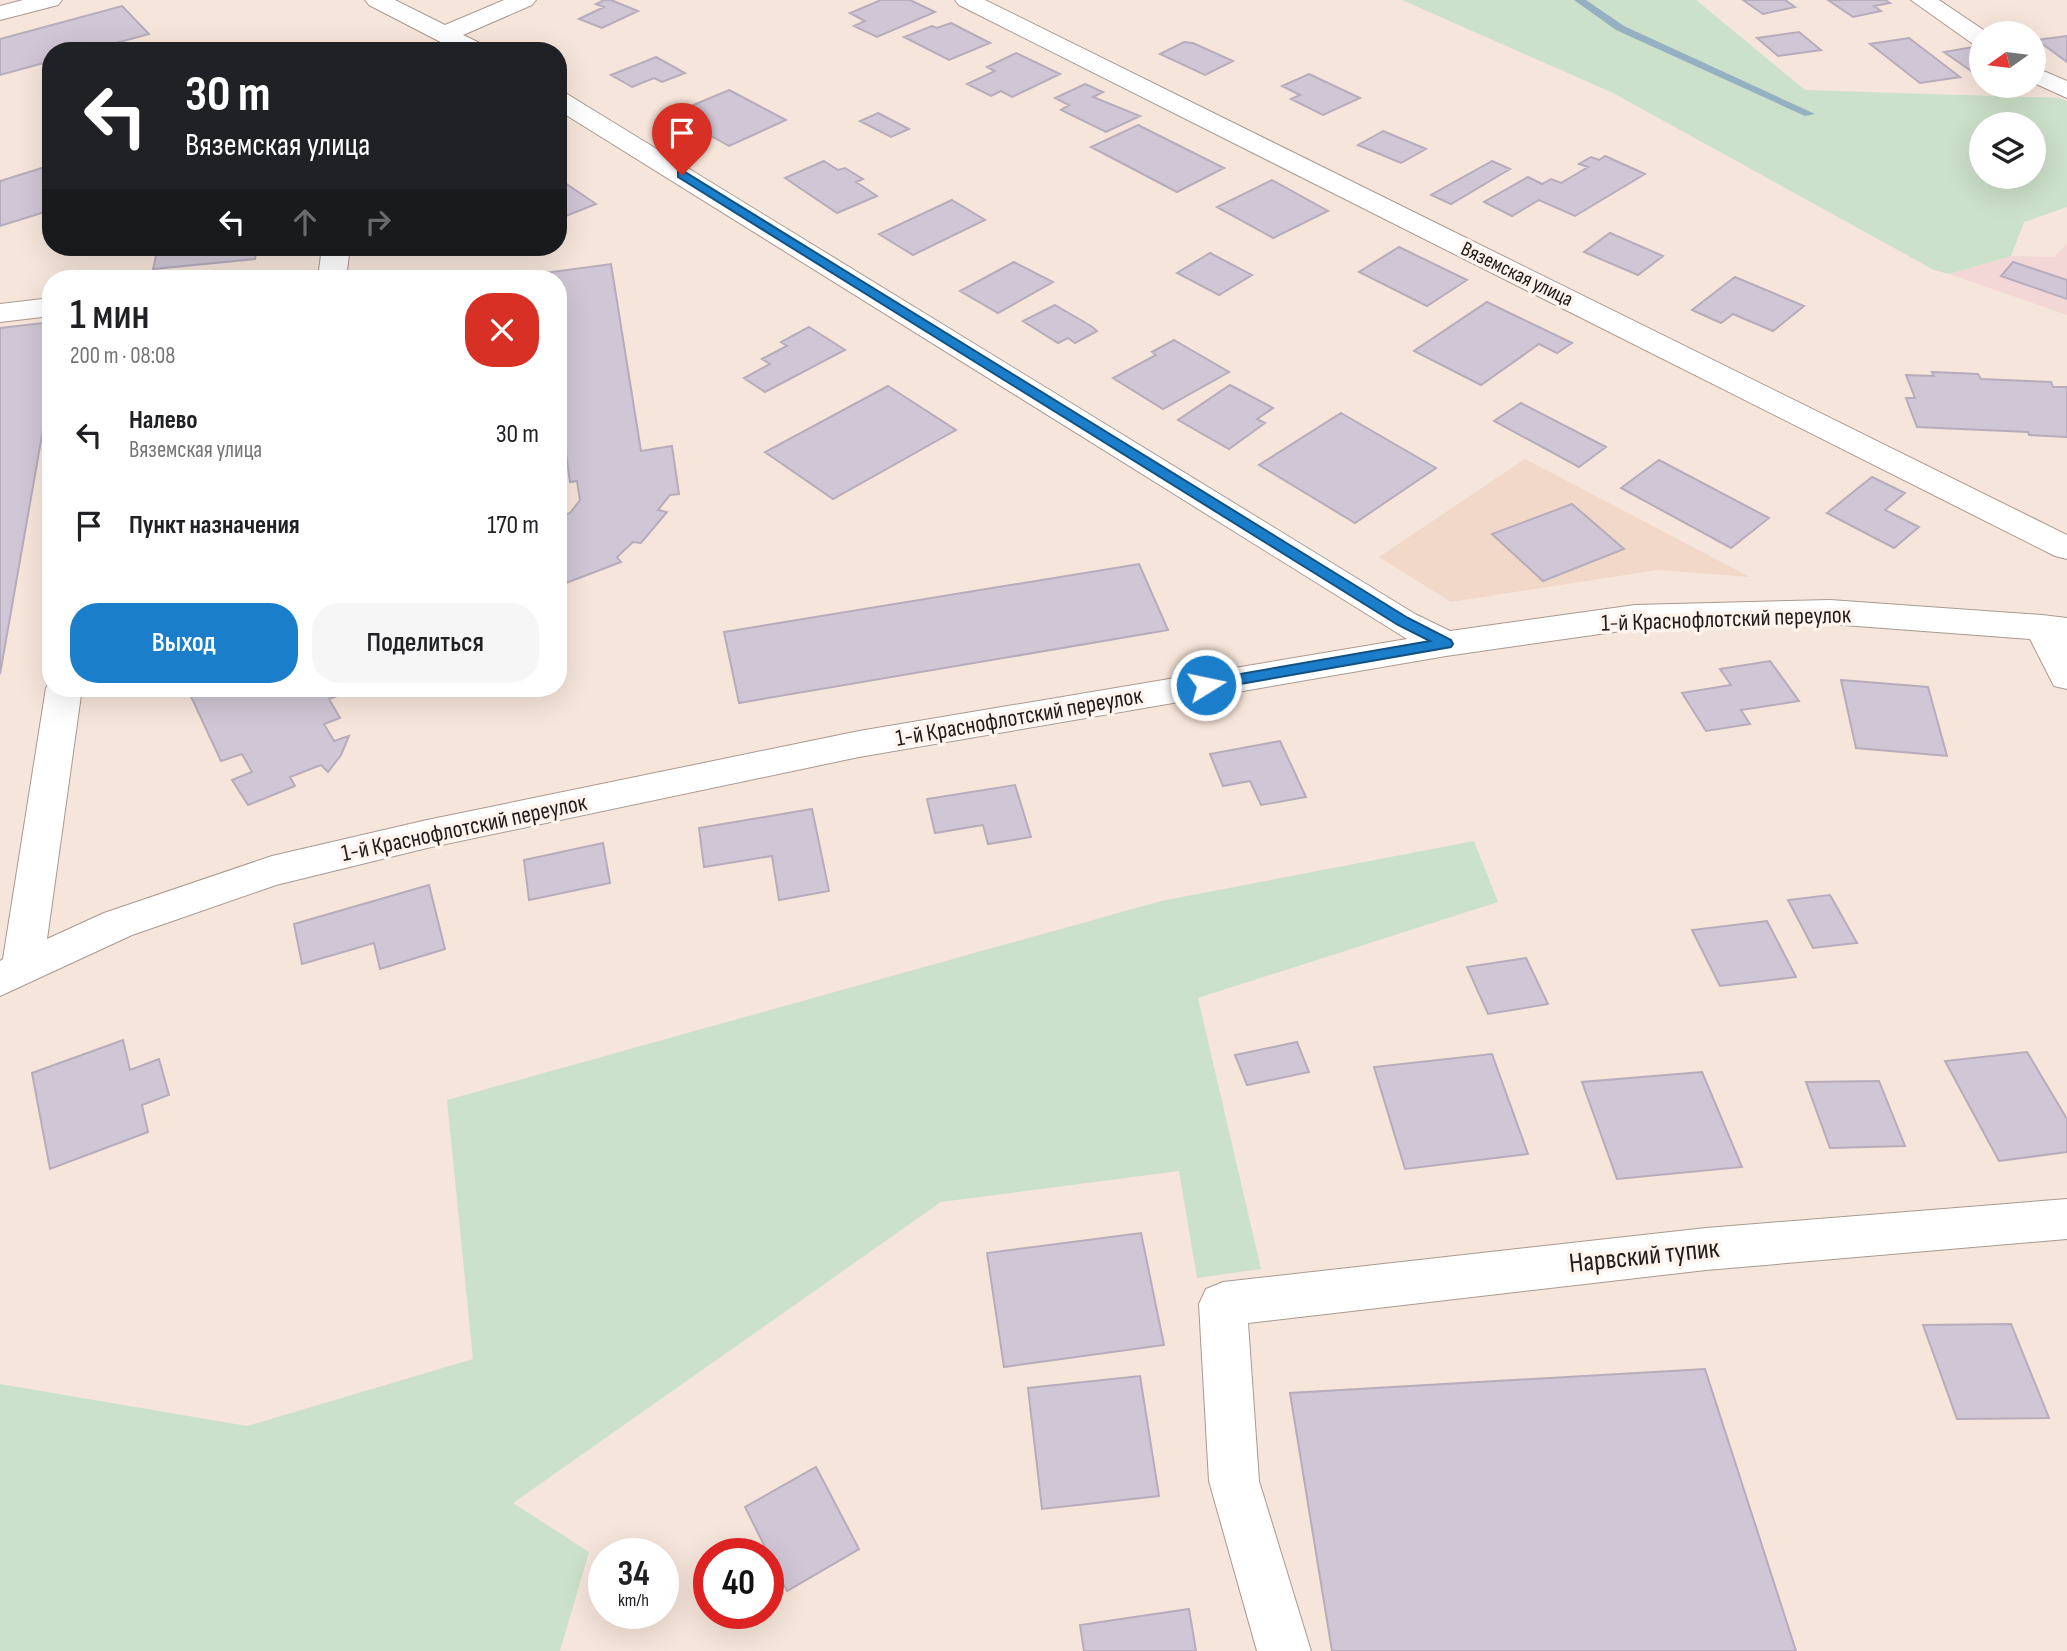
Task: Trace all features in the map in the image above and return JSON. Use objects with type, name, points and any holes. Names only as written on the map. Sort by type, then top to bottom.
[{"type":"street","points":[[0,13],[50,0]]},
{"type":"street","points":[[377,0],[462,42]]},
{"type":"street","points":[[447,33],[524,0]]},
{"type":"street","name":"Вяземская улица","points":[[967,0],[2067,548]]},
{"type":"street","points":[[1923,0],[1969,31]]},
{"type":"street","points":[[2046,80],[2067,90]]},
{"type":"street","points":[[567,106],[1403,622],[1446,644]]},
{"type":"street","points":[[0,313],[42,308]]},
{"type":"street","name":"1-й Краснофлотский переулок","points":[[11,974],[118,923],[272,871],[427,834],[859,744],[1446,644],[1635,617],[1803,612],[2054,629]]},
{"type":"street","points":[[2054,629],[2067,677]]},
{"type":"street","points":[[11,974],[62,697]]},
{"type":"street","name":"Нарвский тупик","points":[[1284,1651],[1234,1481],[1223,1304],[1706,1249],[2067,1219]]},
{"type":"shaded area","points":[[2067,244],[2067,315],[1949,274],[2011,256],[2054,257]]},
{"type":"shaded area","points":[[1525,459],[1750,577],[1657,570],[1451,602],[1379,557]]},
{"type":"green space","points":[[1402,0],[1696,0],[1805,90],[1969,95],[1969,98],[2060,98],[2067,101],[2067,207],[2024,222],[2011,256],[1949,274],[1934,270],[1613,93]]},
{"type":"green space","points":[[1474,841],[1498,902],[1198,998],[1261,1269],[1197,1278],[1179,1171],[941,1202],[513,1503],[588,1551],[560,1651],[0,1651],[0,1384],[247,1426],[473,1359],[447,1100],[1161,901]]},
{"type":"building","points":[[611,0],[638,11],[602,28],[579,19],[604,7],[596,4]]},
{"type":"building","points":[[881,0],[910,0],[935,12],[877,37],[854,26],[865,21],[850,13]]},
{"type":"building","points":[[1743,0],[1785,0],[1795,7],[1763,14]]},
{"type":"building","points":[[1828,0],[1885,0],[1890,3],[1874,6],[1881,11],[1853,17]]},
{"type":"building","points":[[122,6],[149,34],[120,42],[42,42],[42,63],[0,75],[0,39]]},
{"type":"building","points":[[951,23],[990,43],[949,60],[904,37],[932,26],[937,28]]},
{"type":"building","points":[[1799,32],[1821,50],[1778,56],[1757,38]]},
{"type":"building","points":[[2067,36],[2067,62],[2046,47],[2046,39]]},
{"type":"building","points":[[1909,38],[1960,77],[1920,83],[1870,44]]},
{"type":"building","points":[[1184,42],[1193,43],[1233,61],[1205,75],[1160,54]]},
{"type":"building","points":[[1969,48],[1969,69],[1944,52]]},
{"type":"building","points":[[1016,53],[1060,74],[1012,97],[1001,91],[991,96],[967,84],[995,71],[987,67]]},
{"type":"building","points":[[656,57],[685,73],[662,82],[654,78],[632,87],[611,75]]},
{"type":"building","points":[[1309,74],[1360,98],[1323,115],[1291,99],[1300,95],[1282,86]]},
{"type":"building","points":[[1085,84],[1103,92],[1093,97],[1140,116],[1106,132],[1061,110],[1069,105],[1055,98]]},
{"type":"building","points":[[729,90],[786,120],[729,146],[672,114]]},
{"type":"building","points":[[878,113],[909,129],[891,137],[860,121]]},
{"type":"building","points":[[1138,125],[1224,168],[1177,192],[1091,147]]},
{"type":"building","points":[[1383,131],[1426,149],[1401,163],[1358,145]]},
{"type":"building","points":[[1605,156],[1645,174],[1575,216],[1539,200],[1512,216],[1484,202],[1528,177],[1542,184],[1551,179],[1561,183],[1588,167],[1579,164],[1591,157],[1599,160]]},
{"type":"building","points":[[824,161],[838,170],[845,168],[863,179],[856,182],[877,196],[837,213],[785,178]]},
{"type":"building","points":[[1492,161],[1510,169],[1451,204],[1431,195]]},
{"type":"building","points":[[42,168],[42,213],[0,226],[0,181]]},
{"type":"building","points":[[1272,180],[1328,211],[1273,238],[1217,207]]},
{"type":"building","points":[[567,184],[596,204],[567,216]]},
{"type":"building","points":[[952,200],[985,220],[913,255],[879,234]]},
{"type":"building","points":[[1610,233],[1663,256],[1638,275],[1584,252]]},
{"type":"building","points":[[1399,247],[1467,280],[1427,306],[1359,272]]},
{"type":"building","points":[[1210,253],[1252,275],[1219,295],[1177,273]]},
{"type":"building","points":[[156,256],[256,256],[255,259],[153,269]]},
{"type":"building","points":[[1014,262],[1053,282],[998,313],[960,291]]},
{"type":"building","points":[[2013,262],[2067,280],[2067,299],[2001,276]]},
{"type":"building","points":[[611,264],[641,451],[672,446],[679,494],[670,495],[658,510],[667,512],[641,543],[633,542],[617,557],[621,562],[567,583],[567,514],[580,500],[577,481],[570,482],[567,460],[567,270]]},
{"type":"building","points":[[1735,277],[1804,306],[1773,331],[1733,314],[1721,323],[1692,310]]},
{"type":"building","points":[[1487,302],[1572,343],[1557,353],[1539,344],[1481,385],[1414,351]]},
{"type":"building","points":[[1055,305],[1097,331],[1075,343],[1068,338],[1058,343],[1023,321]]},
{"type":"building","points":[[42,323],[42,435],[0,674],[0,328]]},
{"type":"building","points":[[809,327],[845,350],[765,392],[744,378],[770,364],[762,359],[787,346],[781,342]]},
{"type":"building","points":[[1174,340],[1229,372],[1163,409],[1113,378],[1156,355],[1152,352]]},
{"type":"building","points":[[1932,372],[1978,374],[1981,379],[2051,382],[2053,387],[2067,387],[2067,437],[2029,435],[2028,432],[1917,427],[1906,398],[1915,398],[1906,375],[1934,376]]},
{"type":"building","points":[[1230,385],[1273,408],[1257,419],[1265,423],[1229,449],[1178,420]]},
{"type":"building","points":[[888,386],[956,430],[833,499],[765,452]]},
{"type":"building","points":[[1521,403],[1606,447],[1579,467],[1494,421]]},
{"type":"building","points":[[1341,413],[1436,468],[1355,523],[1259,465]]},
{"type":"building","points":[[1659,460],[1769,518],[1731,548],[1621,488]]},
{"type":"building","points":[[1872,477],[1905,493],[1885,510],[1919,527],[1894,548],[1827,513]]},
{"type":"building","points":[[1572,504],[1624,549],[1543,581],[1492,534]]},
{"type":"building","points":[[1139,564],[1168,630],[739,703],[724,632]]},
{"type":"building","points":[[1770,661],[1799,701],[1741,710],[1750,724],[1706,731],[1682,693],[1731,685],[1720,669]]},
{"type":"building","points":[[1841,680],[1928,687],[1947,756],[1856,748]]},
{"type":"building","points":[[191,697],[334,697],[329,699],[340,718],[324,724],[334,741],[349,736],[341,755],[328,772],[321,765],[290,777],[295,786],[248,805],[232,780],[252,772],[242,754],[221,761]]},
{"type":"building","points":[[1280,741],[1306,797],[1261,805],[1250,781],[1223,786],[1210,754]]},
{"type":"building","points":[[1015,785],[1031,837],[988,844],[983,825],[935,833],[927,799]]},
{"type":"building","points":[[812,809],[829,891],[779,900],[772,856],[704,867],[699,828]]},
{"type":"building","points":[[603,843],[610,883],[529,900],[524,860]]},
{"type":"building","points":[[429,885],[445,949],[380,969],[374,943],[302,964],[294,924]]},
{"type":"building","points":[[1830,895],[1857,943],[1813,948],[1788,900]]},
{"type":"building","points":[[1767,921],[1796,977],[1720,986],[1692,930]]},
{"type":"building","points":[[1526,958],[1548,1004],[1488,1014],[1467,967]]},
{"type":"building","points":[[123,1040],[130,1070],[159,1059],[169,1095],[142,1105],[148,1132],[50,1169],[32,1073]]},
{"type":"building","points":[[1297,1042],[1309,1072],[1247,1085],[1235,1055]]},
{"type":"building","points":[[2027,1052],[2067,1119],[2067,1152],[1999,1161],[1945,1061]]},
{"type":"building","points":[[1492,1054],[1528,1154],[1405,1169],[1374,1067]]},
{"type":"building","points":[[1702,1072],[1742,1167],[1617,1179],[1582,1082]]},
{"type":"building","points":[[1879,1081],[1905,1146],[1830,1148],[1806,1082]]},
{"type":"building","points":[[1141,1233],[1164,1345],[1004,1367],[987,1253]]},
{"type":"building","points":[[2011,1324],[2049,1418],[1957,1419],[1923,1325]]},
{"type":"building","points":[[1705,1369],[1796,1651],[1332,1651],[1290,1393]]},
{"type":"building","points":[[1140,1376],[1159,1496],[1042,1509],[1028,1388]]},
{"type":"building","points":[[816,1467],[859,1549],[787,1591],[784,1585],[784,1538],[760,1538],[745,1507]]},
{"type":"building","points":[[1189,1609],[1196,1651],[1084,1651],[1080,1625]]},
{"type":"waterway","points":[[1579,0],[1620,28],[1809,114]]},
{"type":"route","points":[[682,175],[1403,622],[1446,644],[1206,685]]}]
